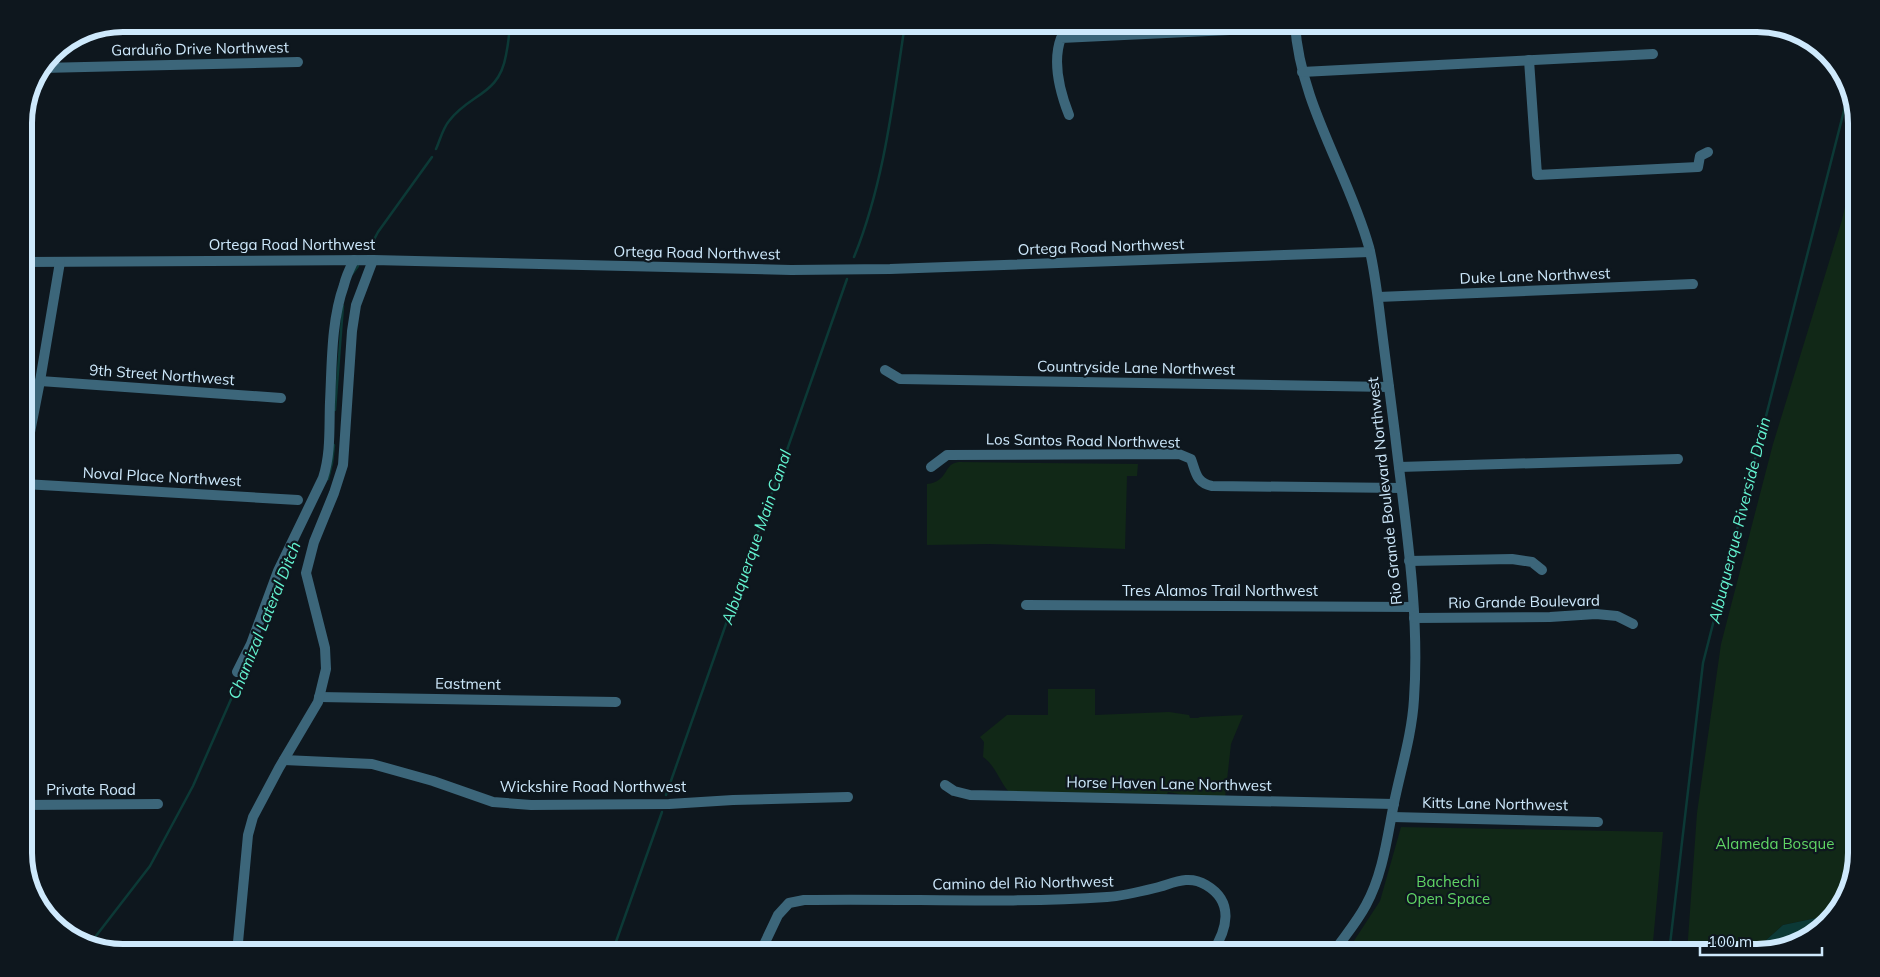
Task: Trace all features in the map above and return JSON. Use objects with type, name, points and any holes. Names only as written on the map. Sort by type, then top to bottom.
[{"type":"street","points":[[1069,115],[1063,99],[1057,68],[1058,46],[1061,38],[1178,32]]},
{"type":"street","name":"Rio Grande Boulevard Northwest","points":[[1295,32],[1302,72],[1313,106],[1361,221],[1370,252],[1378,297],[1399,468],[1416,654],[1414,702],[1403,768],[1377,880],[1366,906],[1339,944]]},
{"type":"street","points":[[1302,72],[1653,54]]},
{"type":"street","points":[[1529,60],[1537,175],[1698,167],[1700,156],[1708,152]]},
{"type":"street","name":"Garduño Drive Northwest","points":[[52,68],[298,62]]},
{"type":"street","name":"Ortega Road Northwest","points":[[33,262],[374,260],[791,270],[890,269],[1370,252]]},
{"type":"street","points":[[237,672],[251,644],[278,571],[327,466],[330,450],[330,401],[335,325],[343,285],[354,260]]},
{"type":"street","points":[[237,944],[250,827],[284,760],[318,702],[326,669],[325,648],[306,573],[314,542],[343,465],[352,331],[356,305],[374,260]]},
{"type":"street","points":[[33,417],[60,262]]},
{"type":"street","name":"Duke Lane Northwest","points":[[1378,297],[1693,284]]},
{"type":"street","name":"Countryside Lane Northwest","points":[[885,370],[900,379],[1389,387]]},
{"type":"street","name":"9th Street Northwest","points":[[40,381],[281,398]]},
{"type":"street","name":"Los Santos Road Northwest","points":[[931,466],[947,455],[1179,454],[1191,459],[1199,480],[1212,486],[1401,488]]},
{"type":"street","points":[[1399,468],[1678,459]]},
{"type":"street","name":"Noval Place Northwest","points":[[33,485],[298,500]]},
{"type":"street","points":[[1409,561],[1512,559],[1532,562],[1542,570]]},
{"type":"street","name":"Tres Alamos Trail Northwest","points":[[1026,605],[1413,607]]},
{"type":"street","name":"Rio Grande Boulevard","points":[[1414,618],[1550,617],[1596,614],[1617,616],[1634,624]]},
{"type":"street","name":"Eastment","points":[[319,696],[616,702]]},
{"type":"street","name":"Wickshire Road Northwest","points":[[284,760],[372,764],[433,781],[493,802],[531,805],[669,804],[848,797]]},
{"type":"street","name":"Horse Haven Lane Northwest","points":[[945,785],[954,791],[970,795],[1394,804]]},
{"type":"street","name":"Private Road","points":[[33,806],[158,804]]},
{"type":"street","name":"Kitts Lane Northwest","points":[[1392,817],[1598,822]]},
{"type":"street","name":"Camino del Rio Northwest","points":[[764,944],[778,915],[789,903],[804,900],[1059,900],[1119,896],[1158,888],[1171,882],[1192,880],[1205,884],[1220,896],[1226,911],[1225,928],[1218,944]]},
{"type":"green space","name":"Alameda Bosque","points":[[1847,197],[1847,865],[1838,894],[1821,917],[1783,925],[1763,944],[1688,944],[1697,813],[1721,644],[1773,444],[1842,220]]},
{"type":"green space","points":[[959,462],[1138,464],[1137,476],[1127,476],[1125,549],[989,544],[927,545],[927,484],[939,480],[950,466]]},
{"type":"green space","points":[[1048,689],[1095,689],[1095,715],[1169,712],[1189,715],[1190,718],[1198,718],[1243,715],[1231,744],[1225,798],[1190,796],[1168,792],[1167,794],[1009,792],[991,765],[983,757],[984,742],[980,737],[1007,715],[1048,715]]},
{"type":"green space","name":"Bachechi Open Space","points":[[1401,827],[1663,832],[1653,944],[1352,944],[1380,901]]},
{"type":"shaded area","points":[[1821,917],[1807,929],[1794,936],[1763,944],[1783,925]]},
{"type":"waterway","name":"Chamizal Lateral Ditch","points":[[436,149],[449,121],[457,112],[483,93],[497,79],[506,55],[509,32]]},
{"type":"waterway","name":"Albuquerque Main Canal","points":[[854,257],[873,200],[880,171],[892,112],[904,32]]},
{"type":"waterway","name":"Albuquerque Riverside Drain","points":[[1670,944],[1703,663],[1846,104]]},
{"type":"waterway","name":"Chamizal Lateral Ditch","points":[[369,249],[378,232],[432,157]]},
{"type":"waterway","name":"Chamizal Lateral Ditch","points":[[352,274],[358,266]]},
{"type":"waterway","name":"Albuquerque Main Canal","points":[[666,795],[847,279]]},
{"type":"waterway","name":"Chamizal Lateral Ditch","points":[[335,410],[343,306]]},
{"type":"waterway","name":"Chamizal Lateral Ditch","points":[[328,479],[334,445]]},
{"type":"waterway","name":"Chamizal Lateral Ditch","points":[[279,583],[284,569]]},
{"type":"waterway","name":"Chamizal Lateral Ditch","points":[[93,940],[150,866],[193,786],[246,665]]},
{"type":"waterway","name":"Albuquerque Main Canal","points":[[615,944],[662,812]]}]
